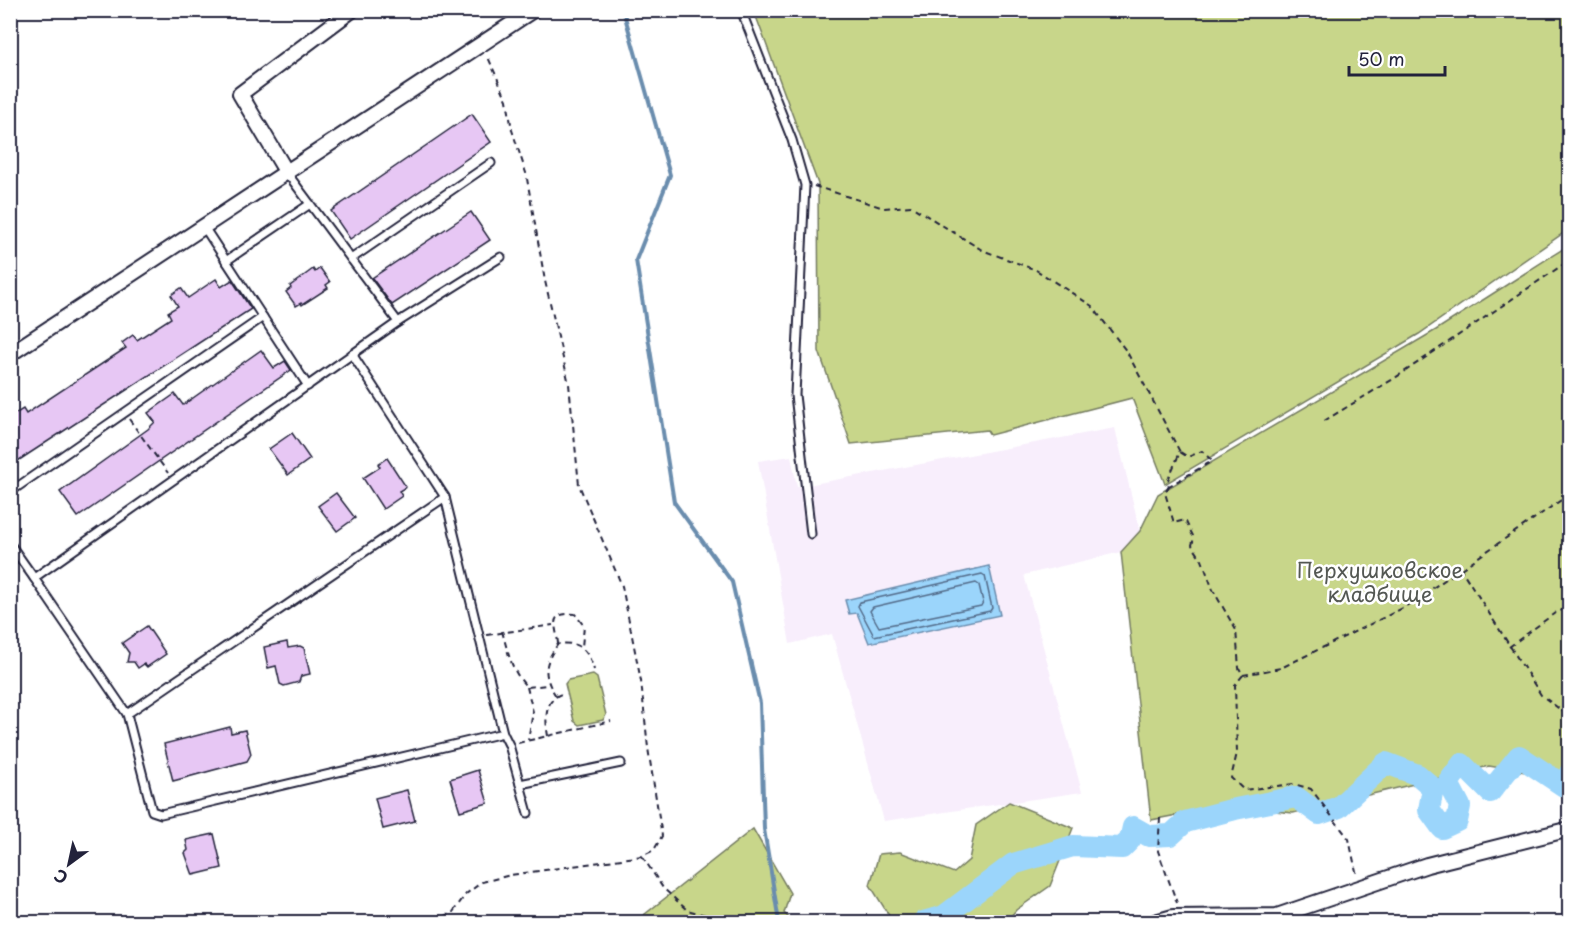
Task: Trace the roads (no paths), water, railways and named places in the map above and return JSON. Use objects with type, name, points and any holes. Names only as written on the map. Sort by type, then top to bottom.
[{"type":"street","points":[[287,173],[240,94],[352,10]]},
{"type":"street","points":[[10,354],[533,10]]},
{"type":"street","points":[[1155,922],[1182,917],[1277,916],[1427,865],[1569,829]]},
{"type":"lane","points":[[741,10],[792,140],[805,185],[795,395],[811,534]]},
{"type":"lane","points":[[351,259],[491,163]]},
{"type":"lane","points":[[287,173],[398,322]]},
{"type":"lane","points":[[226,261],[310,204]]},
{"type":"lane","points":[[204,227],[308,386]]},
{"type":"lane","points":[[34,578],[398,322],[501,257]]},
{"type":"lane","points":[[10,492],[263,317]]},
{"type":"lane","points":[[352,354],[445,497],[503,733],[510,745],[528,813]]},
{"type":"lane","points":[[127,714],[445,497]]},
{"type":"lane","points":[[10,544],[127,714],[152,811],[161,814],[503,733]]},
{"type":"lane","points":[[520,784],[621,763]]},
{"type":"water","points":[[989,566],[1000,615],[869,643],[857,613],[849,614],[845,600]]},
{"type":"waterway","points":[[623,10],[670,175],[636,260],[674,502],[732,582],[760,703],[764,829],[779,922]]},
{"type":"waterway","points":[[923,922],[944,916],[1013,864],[1073,846],[1122,848],[1130,840],[1133,827],[1149,836],[1171,835],[1185,822],[1296,797],[1319,814],[1339,807],[1386,763],[1418,775],[1433,788],[1429,810],[1442,828],[1457,821],[1460,806],[1448,783],[1462,764],[1490,792],[1519,756],[1564,786],[1570,773]]},
{"type":"park label","name":"Перхушковское кладбище","points":[[1380,583]]}]
